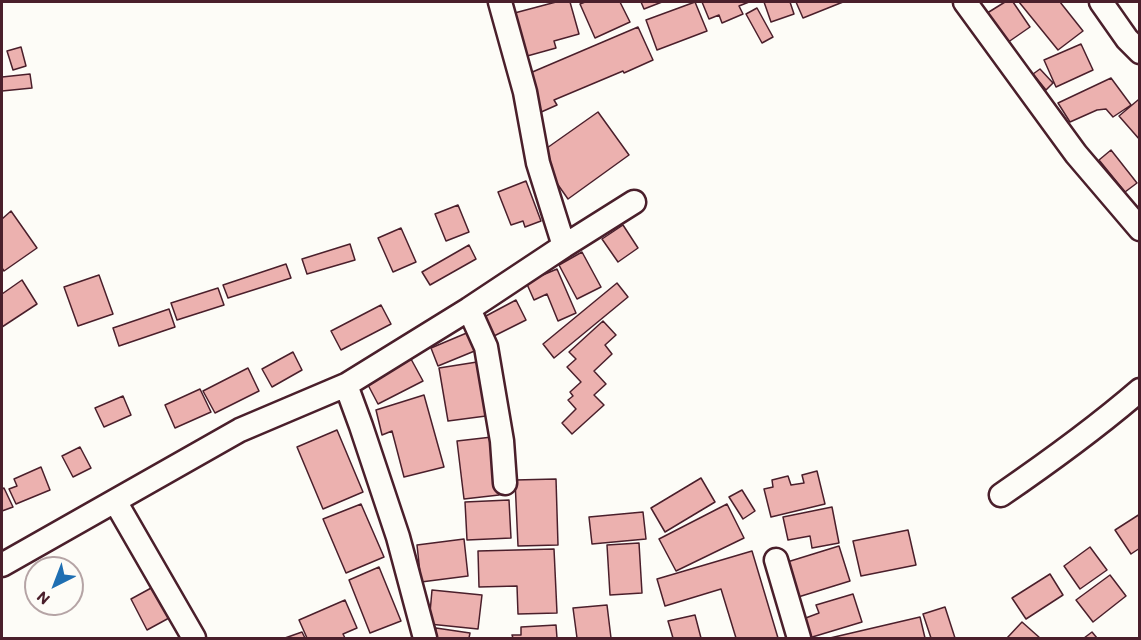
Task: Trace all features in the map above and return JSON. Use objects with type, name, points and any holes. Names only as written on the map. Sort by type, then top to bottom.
[{"type":"street","points":[[500,2],[525,92],[538,163],[564,246]]},
{"type":"street","points":[[965,2],[1076,154],[1140,229]]},
{"type":"street","points":[[1101,2],[1135,40]]},
{"type":"street","points":[[2,565],[240,430],[346,385],[469,309],[634,202]]},
{"type":"street","points":[[469,309],[486,347],[502,441],[505,483]]},
{"type":"street","points":[[346,385],[362,426],[398,537],[425,639]]},
{"type":"street","points":[[1001,495],[1056,456],[1140,390]]},
{"type":"street","points":[[115,501],[194,639]]},
{"type":"street","points":[[776,561],[799,639]]},
{"type":"building","points":[[556,2],[570,2],[579,34],[554,41],[556,48],[520,58],[507,15]]},
{"type":"building","points":[[620,2],[630,22],[595,38],[580,4]]},
{"type":"building","points":[[641,2],[662,2],[644,9]]},
{"type":"building","points":[[695,2],[707,31],[657,50],[646,20]]},
{"type":"building","points":[[702,2],[749,2],[739,6],[743,14],[722,23],[719,15],[709,19]]},
{"type":"building","points":[[764,2],[790,2],[794,14],[771,22]]},
{"type":"building","points":[[796,2],[843,2],[803,18]]},
{"type":"building","points":[[1005,2],[1013,2],[1030,27],[1004,45],[984,15]]},
{"type":"building","points":[[1019,2],[1060,2],[1083,31],[1058,50]]},
{"type":"building","points":[[757,8],[773,37],[762,43],[746,14]]},
{"type":"building","points":[[638,27],[653,60],[554,100],[557,105],[539,113],[523,76]]},
{"type":"building","points":[[1081,44],[1093,70],[1056,87],[1044,60]]},
{"type":"building","points":[[21,47],[26,66],[13,70],[7,51]]},
{"type":"building","points":[[1040,69],[1053,83],[1046,90],[1033,74]]},
{"type":"building","points":[[30,74],[32,88],[2,91],[2,77]]},
{"type":"building","points":[[1111,78],[1131,105],[1113,117],[1106,109],[1097,110],[1070,122],[1058,103]]},
{"type":"building","points":[[1138,100],[1140,101],[1140,140],[1119,116]]},
{"type":"building","points":[[598,112],[629,155],[568,199],[537,155]]},
{"type":"building","points":[[1111,150],[1137,183],[1125,192],[1099,160]]},
{"type":"building","points":[[526,181],[541,221],[525,227],[523,221],[511,225],[498,192]]},
{"type":"building","points":[[458,205],[469,232],[446,241],[435,214]]},
{"type":"building","points":[[11,211],[37,248],[4,271],[2,268],[2,219]]},
{"type":"building","points":[[623,225],[638,248],[618,262],[602,239]]},
{"type":"building","points":[[401,228],[416,262],[393,272],[378,238]]},
{"type":"building","points":[[350,244],[355,260],[307,274],[302,259]]},
{"type":"building","points":[[469,245],[476,259],[430,285],[422,272]]},
{"type":"building","points":[[582,252],[601,287],[577,299],[559,265]]},
{"type":"building","points":[[286,264],[291,278],[228,298],[223,285]]},
{"type":"building","points":[[557,269],[576,313],[558,321],[547,294],[534,300],[526,282]]},
{"type":"building","points":[[99,275],[113,314],[78,326],[64,287]]},
{"type":"building","points":[[22,280],[37,304],[2,327],[2,294]]},
{"type":"building","points":[[617,283],[628,297],[554,358],[543,344]]},
{"type":"building","points":[[218,288],[224,305],[177,320],[171,303]]},
{"type":"building","points":[[516,300],[526,320],[494,336],[484,317]]},
{"type":"building","points":[[381,305],[391,324],[341,350],[331,331]]},
{"type":"building","points":[[169,309],[175,327],[119,346],[113,328]]},
{"type":"building","points":[[603,321],[616,335],[605,345],[612,354],[594,371],[606,384],[594,395],[604,405],[572,434],[562,423],[576,409],[568,400],[573,396],[570,392],[581,382],[567,367],[576,359],[569,352]]},
{"type":"building","points":[[469,332],[477,350],[438,366],[431,348]]},
{"type":"building","points":[[293,352],[302,370],[272,387],[262,369]]},
{"type":"building","points":[[411,359],[423,381],[378,404],[367,383]]},
{"type":"building","points":[[477,362],[486,416],[448,421],[439,368]]},
{"type":"building","points":[[248,368],[259,391],[215,413],[203,391]]},
{"type":"building","points":[[200,389],[211,412],[175,428],[165,405]]},
{"type":"building","points":[[424,395],[444,467],[404,477],[392,431],[382,435],[376,410]]},
{"type":"building","points":[[123,396],[131,415],[104,427],[95,408]]},
{"type":"building","points":[[337,430],[363,492],[323,509],[297,447]]},
{"type":"building","points":[[492,437],[499,495],[464,499],[457,441]]},
{"type":"building","points":[[80,447],[91,468],[73,477],[62,456]]},
{"type":"building","points":[[41,467],[50,490],[16,504],[9,489],[17,486],[14,479]]},
{"type":"building","points":[[817,471],[825,504],[771,517],[764,489],[773,487],[772,480],[788,476],[791,485],[804,483],[802,475]]},
{"type":"building","points":[[701,478],[715,502],[665,532],[651,508]]},
{"type":"building","points":[[556,479],[558,545],[518,546],[515,480]]},
{"type":"building","points":[[4,488],[13,507],[2,511],[2,489]]},
{"type":"building","points":[[742,490],[755,511],[743,519],[729,497]]},
{"type":"building","points":[[509,500],[511,538],[467,540],[465,502]]},
{"type":"building","points":[[361,504],[384,557],[346,573],[323,519]]},
{"type":"building","points":[[727,504],[744,538],[676,571],[659,539]]},
{"type":"building","points":[[832,507],[839,543],[812,548],[810,536],[788,540],[783,517]]},
{"type":"building","points":[[643,512],[646,539],[592,544],[589,517]]},
{"type":"building","points":[[1140,514],[1140,548],[1131,554],[1115,530]]},
{"type":"building","points":[[908,530],[916,565],[861,576],[853,541]]},
{"type":"building","points":[[464,539],[468,576],[421,582],[417,545]]},
{"type":"building","points":[[639,543],[642,593],[610,595],[607,545]]},
{"type":"building","points":[[839,546],[850,581],[795,598],[784,563]]},
{"type":"building","points":[[1090,547],[1107,570],[1080,589],[1064,566]]},
{"type":"building","points":[[554,549],[557,613],[518,614],[517,586],[479,587],[478,551]]},
{"type":"building","points":[[752,551],[778,638],[736,638],[721,589],[665,606],[657,579]]},
{"type":"building","points":[[379,567],[401,621],[370,633],[349,580]]},
{"type":"building","points":[[1050,574],[1063,595],[1026,619],[1012,598]]},
{"type":"building","points":[[1110,575],[1126,596],[1093,622],[1076,600]]},
{"type":"building","points":[[153,587],[169,618],[147,630],[131,599]]},
{"type":"building","points":[[432,590],[482,595],[478,629],[429,624]]},
{"type":"building","points":[[853,594],[862,622],[809,638],[803,619],[819,613],[816,605]]},
{"type":"building","points":[[345,600],[357,628],[343,634],[345,638],[307,638],[299,620]]},
{"type":"building","points":[[607,605],[611,638],[577,638],[573,608]]},
{"type":"building","points":[[945,607],[955,638],[931,638],[923,614]]},
{"type":"building","points":[[695,615],[701,638],[673,638],[668,621]]},
{"type":"building","points":[[920,617],[925,638],[830,638]]},
{"type":"building","points":[[1022,622],[1040,638],[1007,638]]},
{"type":"building","points":[[556,625],[557,638],[513,638],[512,635],[521,635],[521,627]]},
{"type":"building","points":[[436,628],[470,633],[469,638],[434,638]]},
{"type":"building","points":[[302,632],[305,638],[285,638]]},
{"type":"building","points":[[1092,632],[1097,638],[1084,638]]}]
